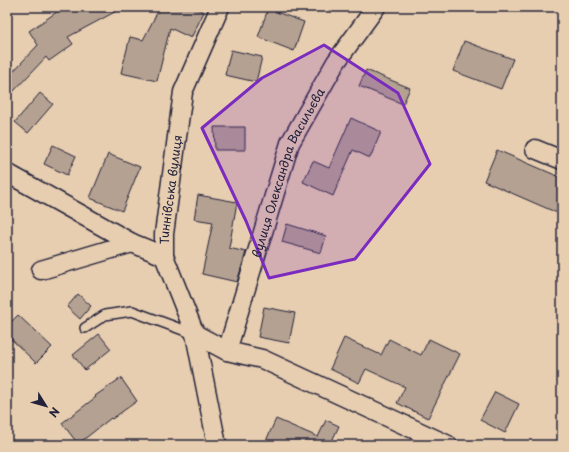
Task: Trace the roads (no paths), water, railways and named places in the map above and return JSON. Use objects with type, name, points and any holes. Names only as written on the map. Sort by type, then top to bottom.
[{"type":"street","name":"Тиннівська вулиця","points":[[217,445],[195,334],[164,256],[164,234],[183,92],[220,7]]},
{"type":"street","name":"вулиця Олександра Васильєва","points":[[227,351],[290,143],[336,62],[376,7]]},
{"type":"street","points":[[535,149],[562,160]]},
{"type":"street","points":[[7,173],[132,242],[164,256]]},
{"type":"street","points":[[41,270],[132,242]]},
{"type":"street","points":[[195,334],[227,351],[262,359],[448,445]]},
{"type":"lane","points":[[84,328],[105,315],[132,310],[195,334]]}]
